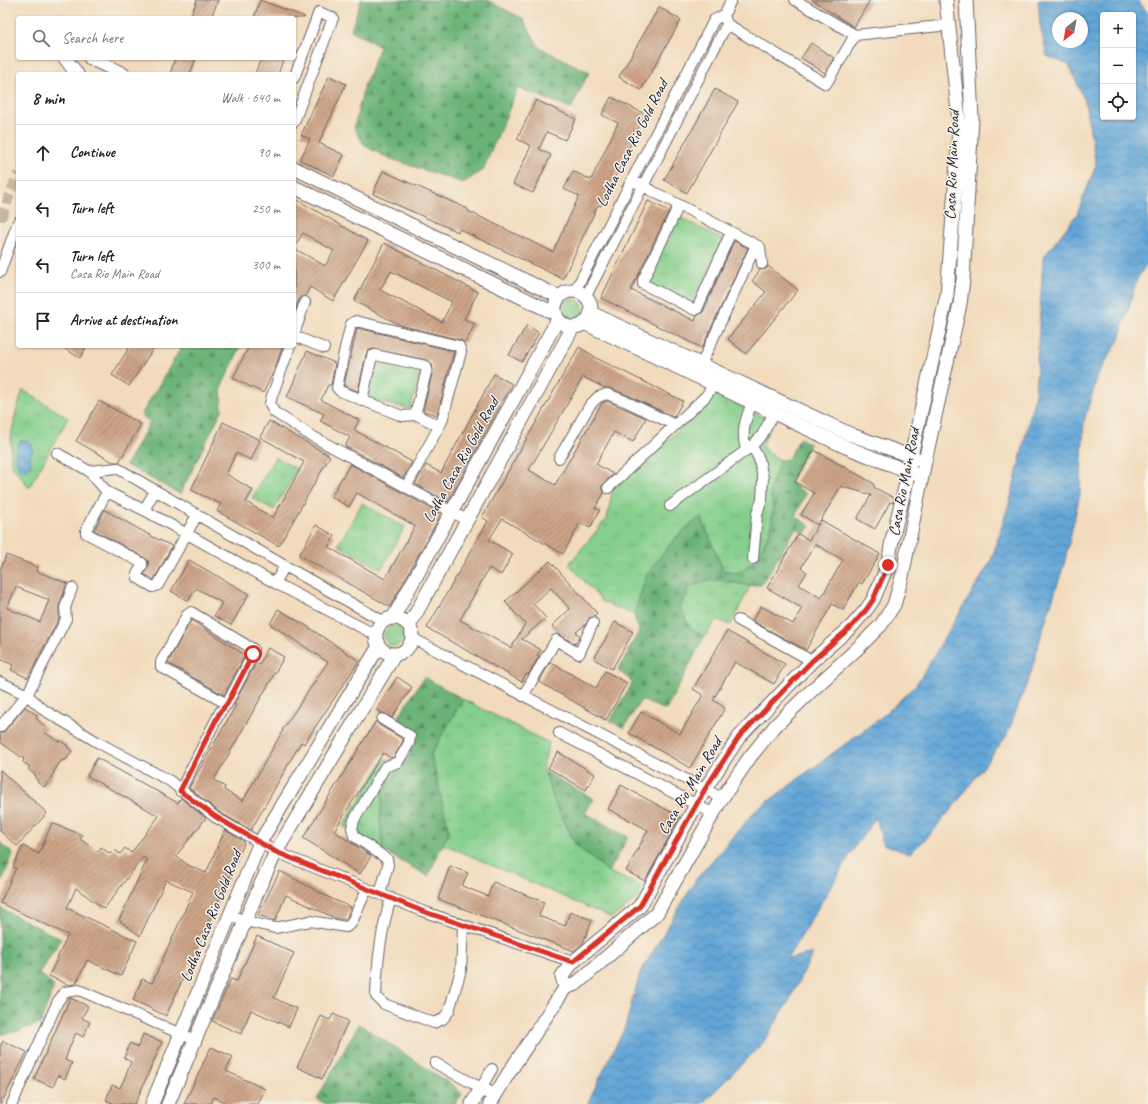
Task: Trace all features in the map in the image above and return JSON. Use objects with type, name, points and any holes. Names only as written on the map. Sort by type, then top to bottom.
[{"type":"street","name":"Lodha Casa Rio Gold Road","points":[[581,294],[643,186],[726,20],[731,0]]},
{"type":"street","points":[[795,0],[855,35],[949,25]]},
{"type":"street","name":"Casa Rio Main Road","points":[[565,988],[562,976],[573,962],[640,906],[705,789],[739,737],[812,661],[852,626],[866,610],[873,600],[888,565],[892,540],[909,471],[911,456],[947,296],[959,120],[946,0]]},
{"type":"street","name":"Casa Rio Main Road","points":[[481,1088],[492,1100],[565,988],[576,984],[657,913],[722,798],[750,757],[776,725],[860,647],[881,625],[894,605],[902,577],[925,461],[960,304],[963,280],[972,118],[966,0]]},
{"type":"street","points":[[296,73],[319,12],[333,18],[296,117]]},
{"type":"street","name":"Lodha Casa Rio Gold Road","points":[[581,294],[632,180],[714,20],[726,20]]},
{"type":"street","points":[[726,20],[826,84],[855,35]]},
{"type":"street","points":[[66,60],[76,72]]},
{"type":"street","points":[[94,60],[119,72]]},
{"type":"street","points":[[296,169],[560,297],[564,294],[581,294],[589,301],[583,321]]},
{"type":"street","points":[[632,180],[760,247],[762,264]]},
{"type":"street","points":[[296,188],[557,316],[568,326],[583,321],[701,364],[837,428],[925,461]]},
{"type":"street","points":[[679,205],[643,280],[643,284],[695,310],[697,309],[731,232]]},
{"type":"street","points":[[0,272],[16,228]]},
{"type":"street","points":[[701,364],[756,245]]},
{"type":"street","name":"Lodha Casa Rio Gold Road","points":[[152,1104],[260,842],[377,641],[377,629],[388,620],[452,512],[557,316],[556,302],[560,297]]},
{"type":"street","points":[[296,329],[305,302]]},
{"type":"street","points":[[406,487],[442,421],[461,352],[459,346],[356,321],[351,324],[337,388],[340,392],[402,416],[417,415],[439,426]]},
{"type":"street","name":"Lodha Casa Rio Gold Road","points":[[168,1104],[245,921],[276,852],[396,654],[405,651],[409,646],[410,632],[467,520],[583,321]]},
{"type":"street","points":[[583,321],[730,393],[832,440],[923,477]]},
{"type":"street","points":[[296,336],[324,348]]},
{"type":"street","points":[[289,348],[270,404],[274,412],[310,435],[467,520]]},
{"type":"street","points":[[362,401],[372,356],[375,355],[426,366],[427,369],[415,415]]},
{"type":"street","points":[[608,488],[705,397],[714,385],[720,373]]},
{"type":"street","points":[[730,393],[736,381]]},
{"type":"street","points":[[559,458],[590,405],[598,397],[607,394],[675,425]]},
{"type":"street","points":[[752,403],[743,431],[743,440],[759,459],[763,478],[762,500],[757,514],[753,559]]},
{"type":"street","points":[[670,506],[749,448],[762,435],[774,413]]},
{"type":"street","points":[[832,440],[837,428]]},
{"type":"street","points":[[57,453],[89,471],[107,492],[144,510],[377,641],[387,653],[396,654]]},
{"type":"street","points":[[89,471],[117,468],[285,566],[388,620],[402,620],[410,632],[523,696],[722,798]]},
{"type":"street","points":[[144,510],[155,491]]},
{"type":"street","points":[[107,492],[86,530],[86,533],[142,563],[142,566],[137,574],[138,578],[153,587],[158,585],[197,515]]},
{"type":"street","points":[[275,583],[285,566]]},
{"type":"street","points":[[0,727],[4,716],[27,695],[66,619],[65,608],[72,588]]},
{"type":"street","points":[[180,791],[220,712],[227,704],[253,654],[254,649],[191,612],[187,614],[161,662],[161,667],[227,704]]},
{"type":"street","points":[[738,620],[812,661]]},
{"type":"street","points":[[523,696],[556,640],[579,654],[594,623]]},
{"type":"street","points":[[0,682],[27,695],[44,710],[99,743],[170,781],[180,791],[216,817],[276,852],[367,889],[463,925],[573,962]]},
{"type":"street","points":[[380,894],[388,865],[387,859],[354,836],[352,828],[354,820],[385,767],[398,762],[409,742],[410,736],[382,718]]},
{"type":"street","points":[[559,733],[714,814]]},
{"type":"street","points":[[230,914],[245,921],[274,928],[310,921],[346,927],[351,924],[367,889]]},
{"type":"street","points":[[391,898],[383,922],[376,996],[384,1004],[434,1023],[443,1019],[449,1011],[461,970],[463,925]]},
{"type":"street","points":[[12,1104],[58,1001],[65,992],[79,990],[195,1040]]},
{"type":"street","points":[[435,1063],[481,1088]]},
{"type":"street","points":[[472,1104],[492,1069]]},
{"type":"green space","points":[[361,0],[487,0],[523,19],[540,48],[589,72],[571,108],[518,88],[483,170],[463,183],[386,157],[365,146],[354,128],[364,86],[380,47],[351,30]]},
{"type":"green space","points":[[679,217],[724,240],[691,308],[645,285]]},
{"type":"green space","points":[[569,299],[577,299],[583,305],[583,313],[577,319],[569,319],[563,313],[563,305]]},
{"type":"green space","points":[[181,348],[240,348],[221,388],[222,410],[180,494],[126,465],[150,422],[141,415]]},
{"type":"green space","points":[[374,357],[422,368],[410,409],[366,399]]},
{"type":"green space","points":[[23,390],[68,418],[29,488],[11,464],[11,438],[15,415]]},
{"type":"green space","points":[[714,393],[773,422],[762,446],[770,454],[780,460],[770,489],[773,507],[771,529],[756,561],[737,573],[723,570],[701,517],[647,574],[634,615],[603,602],[569,564],[607,518],[613,488],[709,403]]},
{"type":"green space","points":[[800,438],[810,444],[790,482],[806,494],[795,516],[810,526],[805,533],[796,528],[762,584],[750,586],[720,580],[704,581],[689,588],[680,609],[691,629],[704,637],[666,710],[641,700],[624,728],[610,721],[633,682],[618,670],[639,631],[634,615],[647,574],[677,536],[701,516],[723,570],[737,573],[756,561],[771,529],[773,507],[770,489],[780,460],[788,459]]},
{"type":"green space","points":[[275,457],[297,469],[274,510],[252,498]]},
{"type":"green space","points":[[362,503],[405,527],[381,569],[338,545]]},
{"type":"green space","points":[[720,580],[750,586],[731,625],[717,620],[704,637],[691,629],[680,609],[689,588],[704,581]]},
{"type":"green space","points":[[390,626],[398,626],[404,632],[404,640],[398,646],[390,646],[384,640],[384,632]]},
{"type":"green space","points":[[424,677],[463,699],[431,754],[449,832],[428,876],[383,850],[380,820],[383,791],[400,768],[419,735],[397,719]]},
{"type":"green space","points":[[463,699],[549,743],[543,766],[554,801],[576,845],[609,872],[643,887],[637,899],[612,918],[443,844],[449,832],[431,754]]},
{"type":"green space","points":[[385,758],[400,768],[383,791],[380,820],[383,850],[343,826]]},
{"type":"green space","points":[[545,772],[594,799],[585,813],[628,837],[609,872],[576,845],[554,801]]},
{"type":"green space","points":[[0,842],[13,854],[0,885]]},
{"type":"green space","points":[[0,908],[61,939],[39,973],[54,986],[40,1024],[0,1035]]},
{"type":"green space","points":[[359,1024],[455,1087],[462,1094],[455,1104],[326,1104],[317,1099]]},
{"type":"water","points":[[1038,0],[1138,0],[1148,14],[1148,262],[1137,279],[1119,340],[1099,372],[1084,421],[1080,494],[1064,565],[1042,632],[1032,670],[1007,735],[959,800],[927,838],[909,854],[883,844],[876,818],[856,845],[787,959],[813,953],[789,1001],[763,1043],[702,1104],[587,1104],[625,1027],[640,973],[697,878],[755,811],[884,715],[916,685],[991,561],[1011,497],[1035,395],[1043,258],[1077,214],[1096,165],[1085,102],[1069,65],[1047,56],[1040,25]]},
{"type":"water","points":[[20,441],[27,441],[32,445],[33,450],[30,456],[31,465],[27,470],[20,470],[16,459],[16,452]]},
{"type":"building","points":[[197,0],[218,0],[212,16],[191,16]]},
{"type":"building","points":[[260,0],[305,17],[296,18],[296,16],[255,16]]},
{"type":"building","points":[[812,0],[870,0],[854,27]]},
{"type":"building","points":[[659,7],[681,20],[641,90],[619,77]]},
{"type":"building","points":[[811,43],[834,58],[825,73],[801,58]]},
{"type":"building","points":[[174,60],[195,60],[191,72],[171,72]]},
{"type":"building","points":[[260,60],[283,60],[279,72],[256,72]]},
{"type":"building","points":[[329,76],[346,84],[319,143],[344,155],[334,176],[300,160],[310,139],[301,135]]},
{"type":"building","points":[[715,89],[738,102],[687,193],[664,180]]},
{"type":"building","points":[[611,97],[645,114],[601,206],[598,205],[563,279],[459,229],[458,232],[373,194],[383,171],[468,209],[468,211],[553,252],[579,196],[564,189],[573,171],[591,180],[618,123],[602,115]]},
{"type":"building","points":[[536,100],[576,119],[565,140],[547,132],[539,149],[551,155],[533,193],[513,184],[531,146],[517,139]]},
{"type":"building","points":[[296,199],[368,241],[333,301],[310,287],[305,296],[301,297],[296,308],[296,249],[325,266],[334,251],[303,233],[296,245]]},
{"type":"building","points":[[648,201],[669,211],[631,290],[695,321],[697,316],[703,312],[734,241],[748,248],[702,348],[601,298]]},
{"type":"building","points":[[384,243],[478,292],[464,319],[475,324],[465,343],[461,340],[400,325],[354,301]],"holes":[[[391,271],[452,302],[442,322],[380,290]]]},
{"type":"building","points":[[768,266],[798,290],[746,354],[728,339],[766,292],[752,281],[760,270],[766,269]]},
{"type":"building","points":[[527,325],[539,333],[522,362],[509,355]]},
{"type":"building","points":[[357,328],[454,351],[437,415],[423,411],[433,370],[432,364],[427,360],[373,349],[367,351],[358,391],[344,386]]},
{"type":"building","points":[[579,347],[594,357],[683,401],[674,417],[627,395],[609,388],[605,388],[583,377],[529,470],[555,485],[602,403],[607,401],[646,418],[633,442],[614,432],[596,464],[613,474],[602,486],[604,493],[595,508],[600,510],[590,528],[580,523],[563,554],[502,519],[489,540],[513,554],[501,575],[489,568],[460,620],[511,648],[525,624],[505,602],[550,561],[597,613],[593,617],[589,618],[586,624],[576,632],[580,636],[575,644],[560,635],[552,626],[570,609],[551,588],[533,604],[546,618],[522,639],[541,650],[537,655],[539,656],[528,675],[526,674],[522,682],[427,628],[488,521],[482,517]]},
{"type":"building","points":[[63,348],[86,348],[80,358]]},
{"type":"building","points":[[129,348],[154,348],[129,386],[112,375]]},
{"type":"building","points":[[248,348],[282,348],[274,371],[263,393],[233,378]]},
{"type":"building","points":[[307,351],[335,363],[331,385],[328,385],[321,400],[359,420],[354,430],[412,462],[403,478],[345,446],[350,437],[320,421],[324,414],[287,397]]},
{"type":"building","points":[[494,374],[512,384],[448,502],[415,484],[426,465],[441,473]]},
{"type":"building","points":[[99,401],[141,424],[119,462],[113,462],[76,441]]},
{"type":"building","points":[[269,421],[330,456],[279,546],[217,511],[221,504],[191,490],[223,422],[260,440],[251,460],[236,453],[226,474],[253,490],[246,502],[273,518],[304,462],[260,437]]},
{"type":"building","points":[[814,450],[873,483],[875,488],[894,498],[893,503],[890,502],[875,529],[857,519],[871,495],[841,486],[818,525],[801,515],[814,493],[795,482]]},
{"type":"building","points":[[350,464],[441,514],[390,607],[299,555],[316,525],[335,536],[328,547],[385,579],[415,526],[357,493],[349,507],[331,497]]},
{"type":"building","points":[[105,510],[172,546],[154,580],[144,574],[149,565],[148,560],[94,530]]},
{"type":"building","points":[[821,520],[880,554],[862,584],[859,582],[843,610],[832,604],[806,650],[752,621],[761,606],[793,624],[802,608],[767,588],[798,534],[809,540]],"holes":[[[815,544],[843,560],[821,598],[799,585],[807,572],[801,568]]]},
{"type":"building","points":[[6,555],[38,567],[36,571],[67,583],[59,606],[59,618],[28,678],[11,670],[13,665],[0,659],[0,570]],"holes":[[[16,587],[49,600],[40,622],[7,608]]]},
{"type":"building","points":[[189,560],[249,594],[231,625],[214,616],[222,603],[196,588],[188,601],[171,591]]},
{"type":"building","points":[[278,609],[359,661],[304,744],[301,742],[251,830],[219,812],[189,788],[236,705],[234,704],[256,663],[259,665],[268,648],[284,657],[214,780],[225,787],[224,790],[243,801],[282,730],[328,662],[270,624]]},
{"type":"building","points":[[191,620],[245,655],[224,695],[168,663]]},
{"type":"building","points":[[615,622],[633,632],[612,669],[594,659]]},
{"type":"building","points":[[727,631],[785,664],[774,684],[735,662],[713,700],[725,708],[690,768],[629,733],[641,712],[680,734],[703,695],[693,689]]},
{"type":"building","points":[[550,662],[596,688],[605,671],[627,683],[606,720],[539,682]]},
{"type":"building","points":[[397,677],[412,687],[392,718],[377,710]]},
{"type":"building","points":[[25,707],[37,715],[36,718],[46,728],[44,732],[59,742],[60,740],[72,751],[67,759],[61,761],[54,771],[51,777],[52,778],[44,787],[37,782],[38,780],[35,778],[36,776],[28,769],[30,767],[23,762],[24,759],[0,742],[1,733],[5,731]]},
{"type":"building","points":[[376,721],[379,725],[403,739],[403,741],[394,757],[391,758],[383,753],[334,831],[371,856],[360,874],[303,838]]},
{"type":"building","points":[[558,752],[595,774],[586,790],[548,768]]},
{"type":"building","points":[[97,758],[178,803],[181,798],[206,818],[176,856],[188,865],[206,873],[225,830],[244,841],[244,844],[166,1016],[133,1000],[142,979],[152,983],[193,892],[166,880],[140,936],[119,920],[147,860],[143,857],[104,909],[76,888],[67,908],[137,941],[121,976],[87,960],[76,984],[69,985],[49,976],[68,935],[0,903],[16,868],[13,867],[23,846],[39,854],[52,823],[82,835],[80,839],[98,852],[101,847],[110,854],[114,849],[120,854],[125,848],[131,853],[159,816],[87,776]]},
{"type":"building","points":[[0,770],[47,813],[17,846],[0,831]]},
{"type":"building","points":[[621,785],[680,817],[645,881],[626,871],[648,830],[608,809]]},
{"type":"building","points":[[450,866],[468,873],[462,886],[488,896],[493,882],[544,902],[539,916],[565,926],[570,912],[592,920],[583,943],[574,951],[438,899]]},
{"type":"building","points":[[280,871],[332,899],[351,907],[346,919],[337,919],[286,895],[275,921],[258,915]]},
{"type":"building","points":[[257,936],[294,953],[274,998],[297,1009],[289,1027],[251,1010],[241,1034],[212,1021],[231,979],[237,981]]},
{"type":"building","points":[[70,998],[88,1006],[82,1018],[90,1022],[83,1037],[76,1033],[65,1060],[72,1063],[65,1079],[58,1075],[53,1087],[34,1079]]},
{"type":"building","points":[[333,1014],[348,1021],[322,1079],[297,1067],[321,1016],[330,1020]]},
{"type":"building","points":[[143,1034],[162,1042],[135,1104],[114,1104],[106,1100],[112,1085],[120,1088],[131,1062],[124,1058],[130,1043],[138,1047]]},
{"type":"building","points":[[3,1041],[27,1052],[0,1104],[0,1047]]},
{"type":"building","points":[[211,1047],[233,1057],[226,1071],[265,1089],[258,1104],[229,1104],[214,1097],[211,1104],[184,1104]]},
{"type":"tunnel","points":[[0,215],[2,216],[16,178]]},
{"type":"route","points":[[253,654],[227,704],[220,712],[180,791],[216,817],[276,852],[422,911],[573,962],[640,906],[682,833],[705,789],[739,737],[812,661],[852,626],[866,610],[873,600],[888,565]]}]
